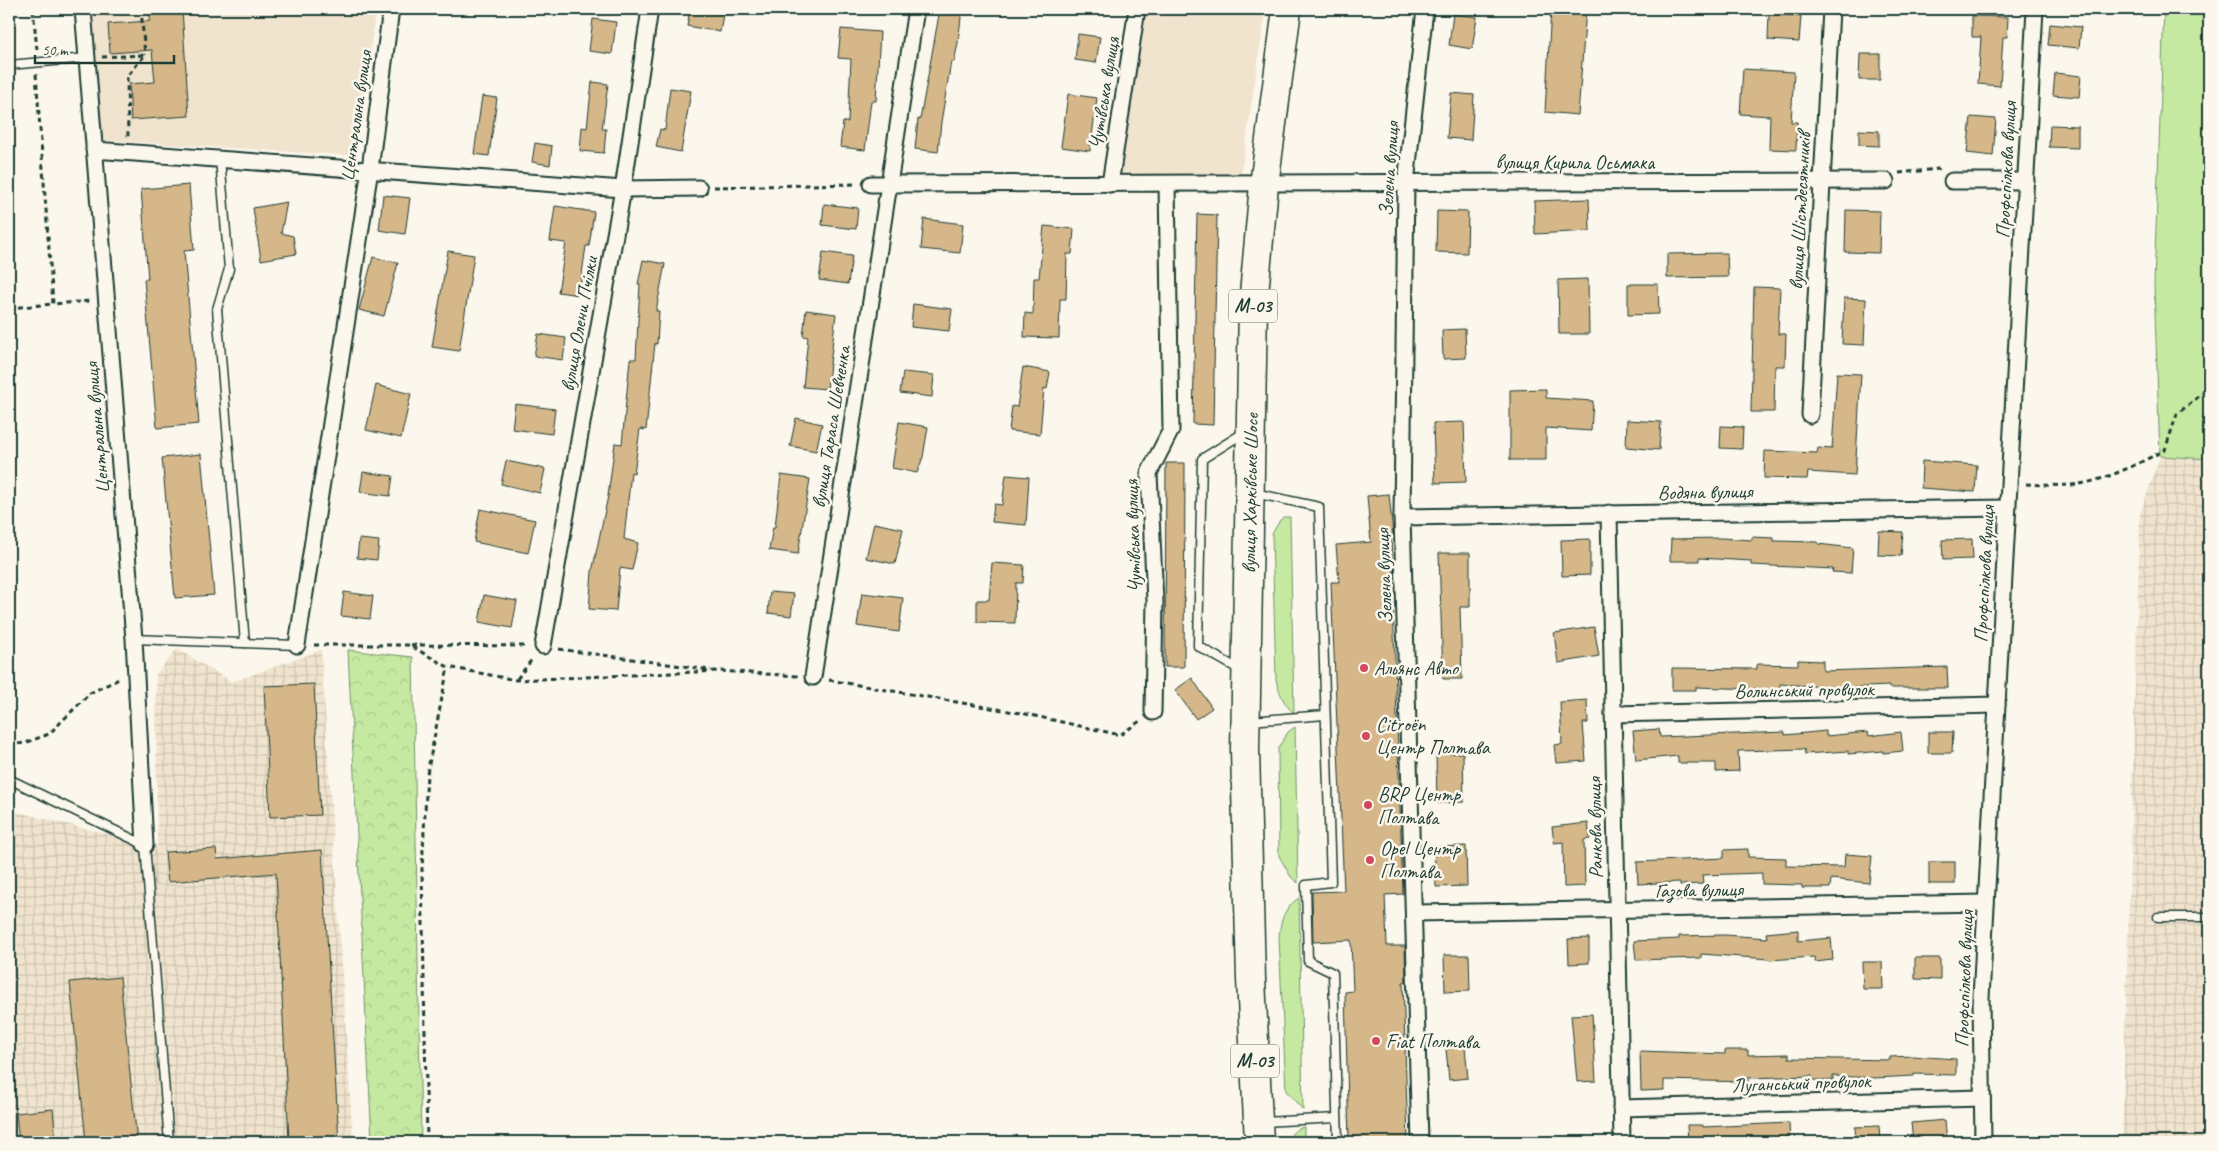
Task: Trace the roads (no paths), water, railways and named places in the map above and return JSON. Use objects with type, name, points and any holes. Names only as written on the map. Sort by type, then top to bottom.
[{"type":"highway","name":"вулиця Харківське Шосе","points":[[1256,1136],[1246,721],[1253,305],[1264,185],[1287,9]]},
{"type":"street","name":"Центральна вулиця","points":[[83,9],[134,639],[145,845]]},
{"type":"street","name":"Центральна вулиця","points":[[297,645],[370,169],[391,9]]},
{"type":"street","name":"вулиця Олени Пчілки","points":[[543,646],[623,189],[650,9]]},
{"type":"street","name":"вулиця Тараса Шевченка","points":[[813,677],[916,9]]},
{"type":"street","name":"Чутівська вулиця","points":[[1110,184],[1137,9]]},
{"type":"street","name":"Зелена вулиця","points":[[1420,1142],[1402,516],[1406,183],[1425,9]]},
{"type":"street","name":"вулиця Шістдесятників","points":[[1810,415],[1831,9]]},
{"type":"street","name":"Профспілкова вулиця","points":[[1983,1142],[1980,998],[2035,9]]},
{"type":"street","points":[[94,150],[623,189],[699,188]]},
{"type":"street","name":"вулиця Кирила Осьмака","points":[[871,184],[1264,185],[1886,181]]},
{"type":"street","points":[[1952,181],[2026,181]]},
{"type":"street","name":"Чутівська вулиця","points":[[1153,712],[1155,601],[1149,472],[1172,430],[1167,184]]},
{"type":"street","name":"Водяна вулиця","points":[[1402,516],[2008,508]]},
{"type":"street","name":"Ранкова вулиця","points":[[1609,513],[1622,1142]]},
{"type":"street","name":"Волинський провулок","points":[[1613,714],[1997,706]]},
{"type":"street","name":"Газова вулиця","points":[[1414,913],[1986,904]]},
{"type":"street","name":"Луганський провулок","points":[[1621,1108],[1982,1098]]},
{"type":"lane","points":[[9,65],[87,58]]},
{"type":"lane","points":[[220,158],[229,269],[217,309],[245,643]]},
{"type":"lane","points":[[1246,674],[1198,646],[1201,479],[1202,459],[1251,428]]},
{"type":"lane","points":[[1250,492],[1319,507],[1331,882],[1306,885],[1308,961],[1333,974],[1338,1142]]},
{"type":"lane","points":[[134,639],[297,645]]},
{"type":"lane","points":[[1246,721],[1326,715]]},
{"type":"lane","points":[[9,779],[145,845],[169,1142]]},
{"type":"lane","points":[[2158,916],[2209,916]]},
{"type":"lane","points":[[1256,1136],[1337,1118]]},
{"type":"place","name":"Альянс Авто","points":[[1364,668]]},
{"type":"place","name":"Citroën Центр Полтава","points":[[1366,736]]},
{"type":"place","name":"BRP Центр Полтава","points":[[1368,805]]},
{"type":"place","name":"Opel Центр Полтава","points":[[1370,860]]},
{"type":"place","name":"Fiat Полтава","points":[[1376,1041]]}]
